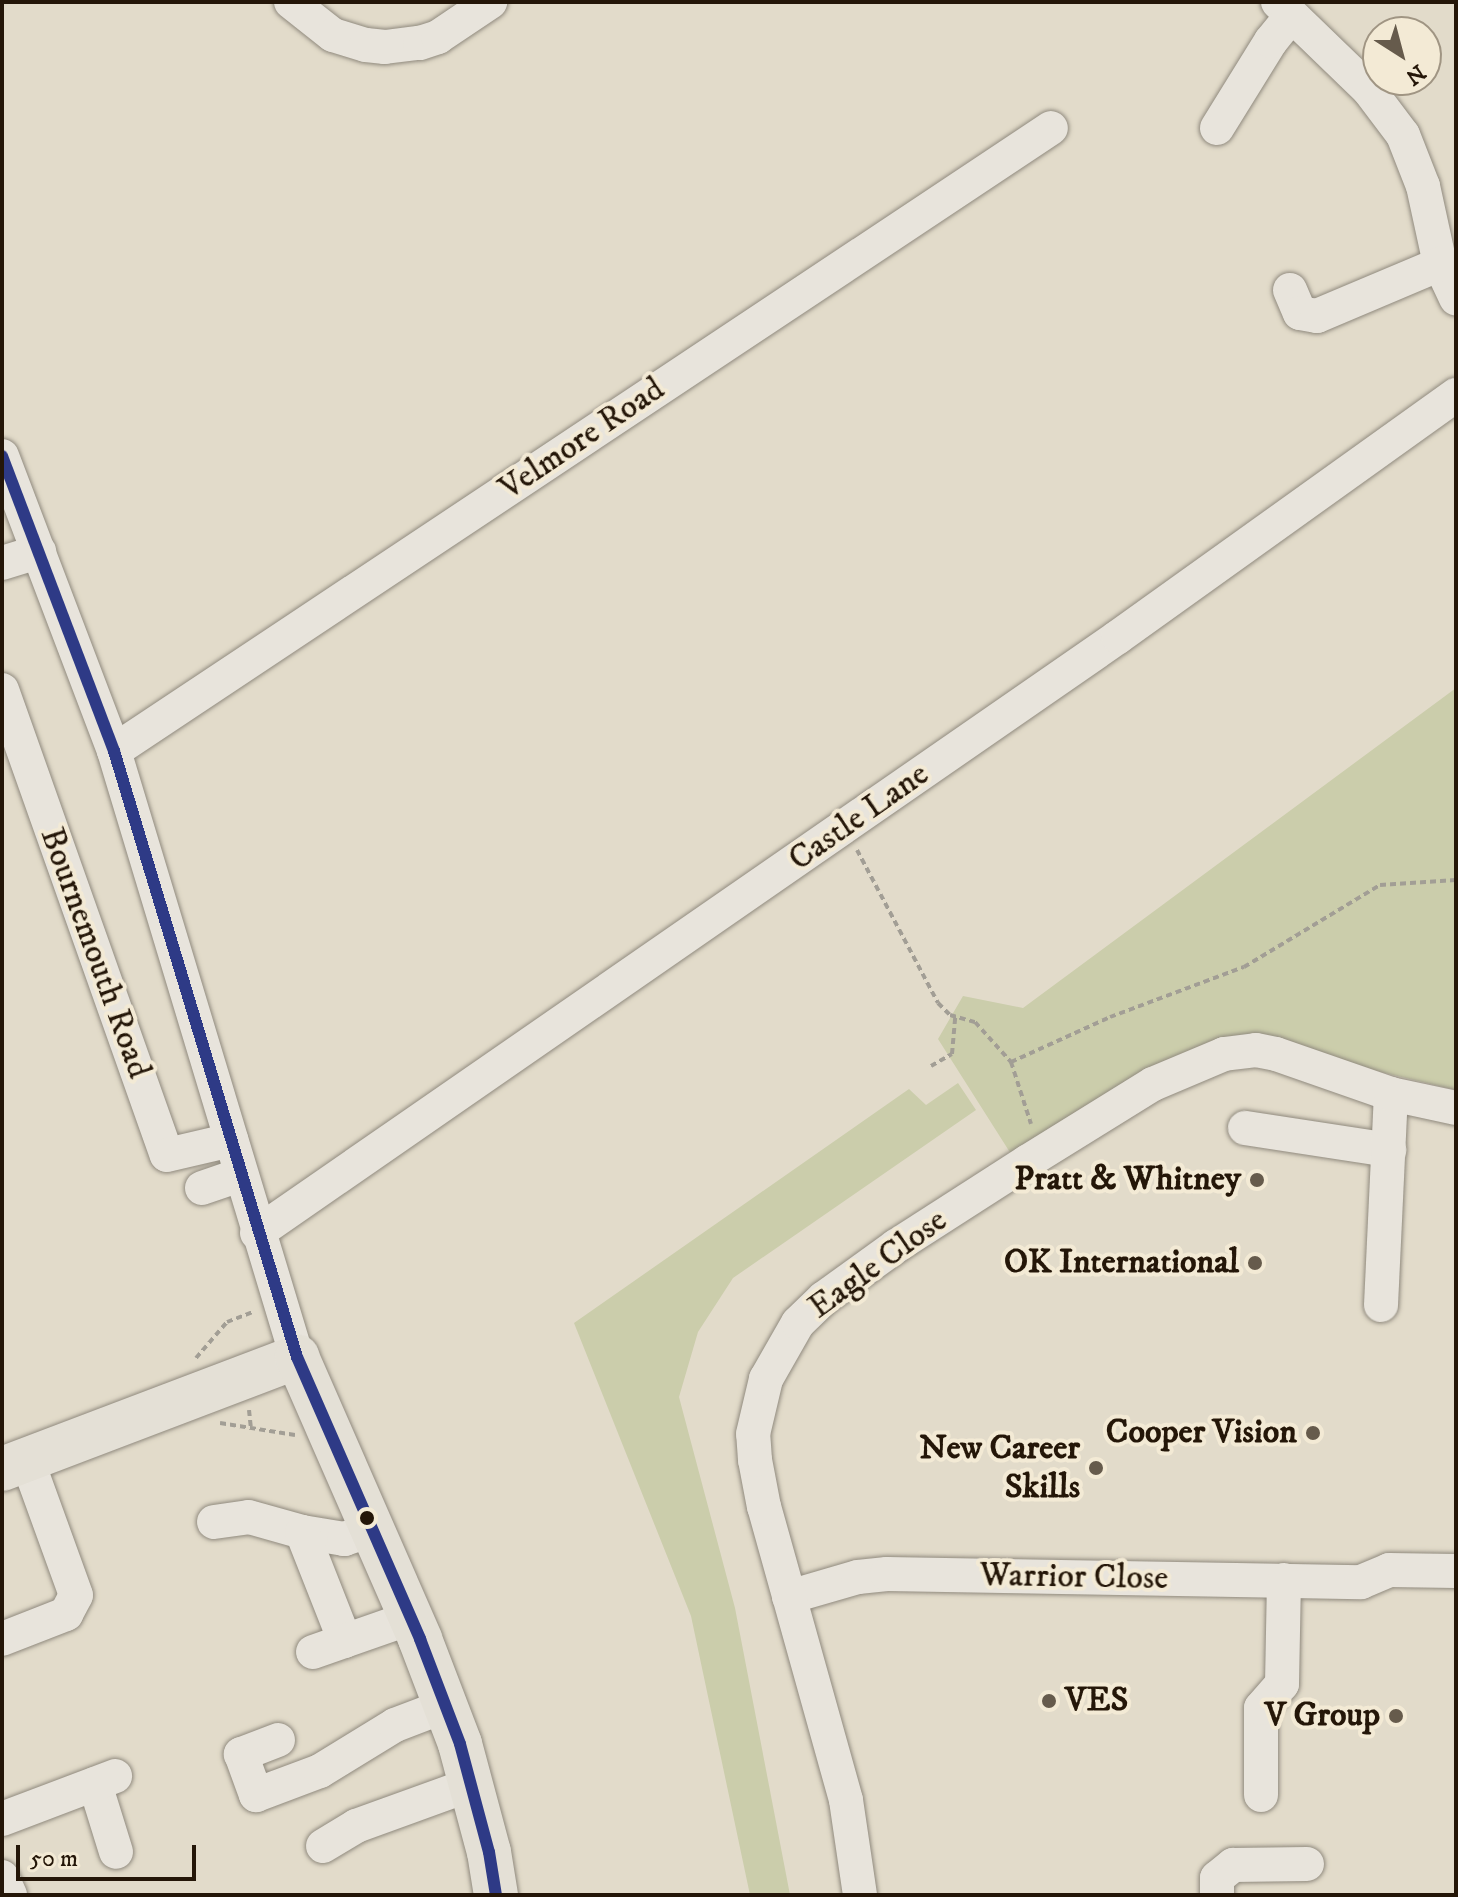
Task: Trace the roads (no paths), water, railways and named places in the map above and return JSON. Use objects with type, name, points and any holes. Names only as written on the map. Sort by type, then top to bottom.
[{"type":"main road","points":[[15,1464],[297,1357]]},
{"type":"main road","name":"Bournemouth Road","points":[[297,1357],[410,1618],[453,1747],[496,1895]]},
{"type":"street","points":[[291,2],[333,35],[385,47],[420,43],[438,37],[490,2]]},
{"type":"street","points":[[1217,128],[1271,41],[1284,9],[1369,90],[1394,120],[1442,210],[1440,264],[1456,298]]},
{"type":"street","name":"Velmore Road","points":[[114,751],[1051,128]]},
{"type":"street","points":[[1290,290],[1300,313],[1317,316],[1440,264]]},
{"type":"street","name":"Castle Lane","points":[[257,1233],[1118,637],[1456,395]]},
{"type":"street","name":"Bournemouth Road","points":[[2,456],[114,751],[176,948],[257,1233],[297,1357]]},
{"type":"street","points":[[2,563],[39,552]]},
{"type":"street","name":"Bournemouth Road","points":[[2,690],[167,1155],[231,1140]]},
{"type":"street","name":"Eagle Close","points":[[860,1895],[846,1800],[764,1507],[753,1434],[766,1379],[798,1323],[824,1298],[927,1225],[1153,1084],[1224,1054],[1256,1050],[1276,1054],[1391,1094],[1456,1108]]},
{"type":"street","points":[[1381,1305],[1391,1094]]},
{"type":"street","points":[[1245,1128],[1389,1150]]},
{"type":"street","points":[[202,1188],[240,1175]]},
{"type":"street","points":[[2,1639],[66,1614],[76,1595],[15,1464]]},
{"type":"street","points":[[214,1522],[249,1517],[302,1532],[344,1539],[371,1530]]},
{"type":"street","points":[[302,1532],[345,1641]]},
{"type":"street","name":"Warrior Close","points":[[789,1597],[858,1577],[887,1574],[1361,1582],[1389,1570],[1456,1571]]},
{"type":"street","points":[[1261,1795],[1261,1708],[1282,1684],[1284,1580]]},
{"type":"street","points":[[313,1652],[410,1618]]},
{"type":"street","points":[[278,1740],[241,1754],[256,1795],[320,1771],[395,1725],[453,1747]]},
{"type":"street","points":[[323,1846],[356,1826],[453,1747]]},
{"type":"street","points":[[2,1819],[105,1780],[116,1852]]},
{"type":"street","points":[[1217,1895],[1217,1878],[1233,1865],[1307,1864]]},
{"type":"street","points":[[2,1877],[10,1895]]},
{"type":"place","name":"Pratt & Whitney","points":[[1257,1180]]},
{"type":"place","name":"OK International","points":[[1255,1263]]},
{"type":"place","name":"Cooper Vision","points":[[1313,1433]]},
{"type":"place","name":"New Career Skills","points":[[1096,1468]]},
{"type":"place","name":"VES","points":[[1049,1701]]},
{"type":"place","name":"V Group","points":[[1396,1716]]}]
